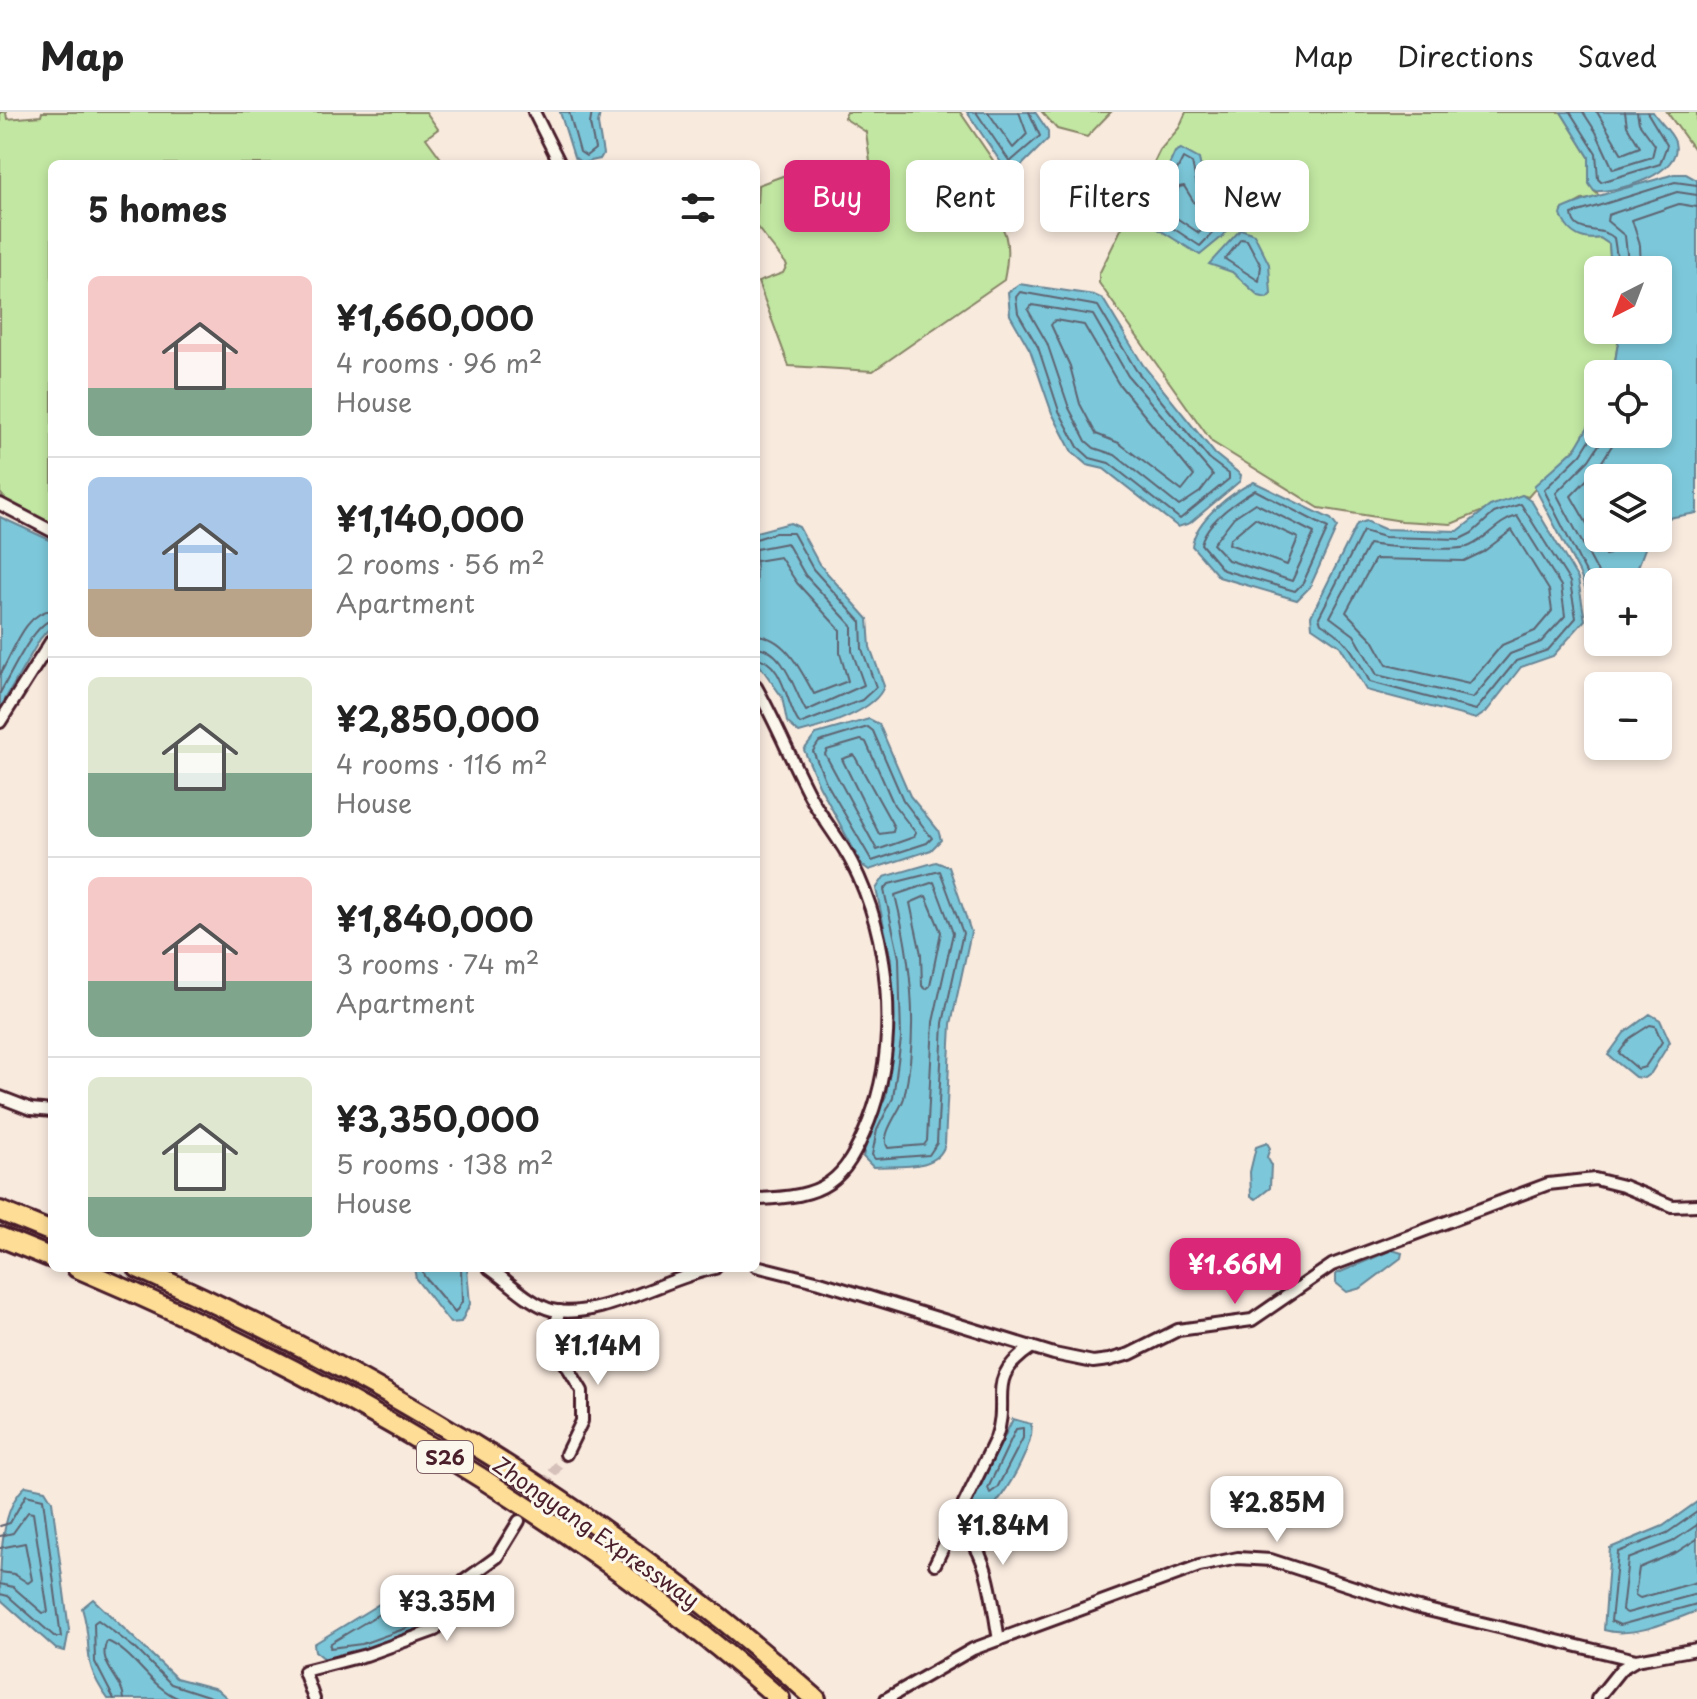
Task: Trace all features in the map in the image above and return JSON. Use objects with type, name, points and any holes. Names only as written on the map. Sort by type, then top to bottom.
[{"type":"highway","points":[[0,1211],[48,1230]]},
{"type":"highway","points":[[0,1237],[48,1256]]},
{"type":"highway","name":"Zhongyang Expressway","points":[[86,1272],[256,1348],[401,1430],[633,1581],[780,1699]]},
{"type":"highway","name":"Zhongyang Expressway","points":[[147,1272],[308,1347],[505,1467],[681,1587],[816,1699]]},
{"type":"street","points":[[534,112],[558,160]]},
{"type":"street","points":[[0,504],[48,529]]},
{"type":"street","points":[[0,722],[48,646]]},
{"type":"street","points":[[760,695],[811,797],[851,860],[865,890],[883,953],[886,1061],[880,1092],[855,1157],[836,1179],[806,1194],[760,1199]]},
{"type":"street","points":[[0,1097],[31,1109],[48,1111]]},
{"type":"street","points":[[760,1267],[820,1282],[1032,1347],[1083,1360],[1109,1360],[1130,1354],[1178,1330],[1252,1320],[1332,1265],[1548,1184],[1595,1179],[1623,1186],[1672,1206],[1697,1205]]},
{"type":"street","points":[[495,1272],[549,1310],[560,1311],[586,1310],[696,1272]]},
{"type":"street","points":[[560,1311],[553,1338],[582,1391],[582,1421],[566,1454]]},
{"type":"street","points":[[935,1564],[1002,1421],[1001,1383],[1010,1366],[1032,1347]]},
{"type":"street","points":[[314,1699],[304,1671],[366,1655],[435,1630],[464,1581],[497,1557],[519,1521]]},
{"type":"street","points":[[956,1521],[972,1536],[983,1556],[999,1640]]},
{"type":"street","points":[[886,1699],[947,1662],[999,1640],[1199,1566],[1247,1558],[1271,1560],[1415,1607],[1592,1652],[1636,1660],[1697,1649]]},
{"type":"street","points":[[1597,1699],[1621,1669],[1636,1660]]},
{"type":"green space","points":[[0,112],[6,112],[7,119],[41,116],[42,112],[426,112],[438,129],[426,138],[442,160],[48,160],[48,523],[8,502],[0,493]]},
{"type":"green space","points":[[847,112],[960,112],[993,160],[906,160],[906,232],[1004,232],[1007,255],[1004,280],[873,371],[789,366],[760,287],[760,281],[783,273],[787,265],[760,231],[760,184],[784,175],[784,232],[890,232],[890,160],[870,160],[866,132],[844,118]]},
{"type":"green space","points":[[1042,112],[1111,112],[1087,137],[1057,129]]},
{"type":"green space","points":[[1186,112],[1561,112],[1589,157],[1594,191],[1602,198],[1582,200],[1562,211],[1575,234],[1600,238],[1609,244],[1610,256],[1584,256],[1584,344],[1618,344],[1615,360],[1584,360],[1584,437],[1528,497],[1522,495],[1451,524],[1402,521],[1319,508],[1212,442],[1099,283],[1099,274],[1120,232],[1179,232],[1179,160],[1155,160],[1179,128]]},
{"type":"green space","points":[[1667,112],[1697,112],[1697,153],[1695,151]]},
{"type":"water","points":[[560,112],[600,112],[598,124],[603,154],[596,160],[578,160],[574,157]]},
{"type":"water","points":[[967,112],[1035,112],[1048,131],[1048,139],[1024,163],[1024,160],[999,160]]},
{"type":"water","points":[[1561,112],[1653,112],[1673,138],[1675,153],[1659,172],[1646,179],[1617,189],[1594,191],[1589,184],[1589,157]]},
{"type":"water","points":[[1181,149],[1199,159],[1195,160],[1195,232],[1225,232],[1200,255],[1163,232],[1179,232],[1179,160],[1171,160],[1175,152]]},
{"type":"water","points":[[1674,174],[1686,174],[1697,180],[1697,513],[1672,517],[1672,464],[1584,464],[1584,552],[1644,552],[1638,568],[1584,568],[1584,585],[1534,486],[1575,449],[1584,434],[1584,448],[1672,448],[1672,360],[1615,360],[1618,344],[1672,344],[1672,256],[1610,256],[1609,244],[1600,238],[1576,235],[1567,227],[1561,215],[1563,209]]},
{"type":"water","points":[[1238,232],[1254,234],[1269,264],[1271,294],[1267,298],[1259,296],[1232,272],[1209,264]]},
{"type":"water","points":[[1019,284],[1103,299],[1143,365],[1215,454],[1241,475],[1240,481],[1190,523],[1178,527],[1104,469],[1087,465],[1072,452],[1052,413],[1030,350],[1010,315],[1008,292]]},
{"type":"water","points":[[1254,482],[1331,519],[1337,527],[1310,587],[1297,600],[1219,577],[1192,546],[1207,517],[1235,493]]},
{"type":"water","points":[[1522,495],[1532,502],[1578,579],[1584,621],[1553,656],[1521,667],[1486,712],[1476,719],[1366,690],[1340,646],[1312,627],[1311,616],[1357,524],[1366,521],[1384,529],[1458,531],[1490,506]]},
{"type":"water","points":[[0,517],[48,539],[48,630],[0,708]]},
{"type":"water","points":[[790,523],[799,527],[819,564],[868,619],[870,647],[884,686],[871,703],[860,710],[799,733],[787,722],[782,697],[760,666],[760,531]]},
{"type":"water","points":[[869,719],[879,724],[910,796],[938,830],[941,840],[931,850],[869,870],[862,865],[804,750],[816,734]]},
{"type":"water","points":[[936,862],[949,867],[971,932],[951,1024],[945,1144],[941,1153],[925,1163],[873,1167],[863,1157],[870,1127],[886,1096],[893,1039],[891,959],[876,889],[884,877]]},
{"type":"water","points":[[1650,1014],[1660,1020],[1670,1042],[1651,1073],[1644,1078],[1635,1077],[1608,1055],[1624,1033]]},
{"type":"water","points":[[1267,1143],[1270,1148],[1267,1157],[1271,1164],[1270,1188],[1256,1199],[1251,1196],[1250,1172],[1256,1147]]},
{"type":"water","points":[[1392,1250],[1402,1253],[1401,1258],[1361,1288],[1347,1292],[1336,1283],[1336,1274]]},
{"type":"water","points":[[415,1272],[467,1272],[470,1304],[461,1322],[450,1323],[416,1279]]},
{"type":"water","points":[[1013,1419],[1031,1424],[1031,1434],[1021,1464],[991,1510],[972,1525],[964,1519]]},
{"type":"water","points":[[26,1486],[45,1490],[52,1501],[69,1630],[65,1651],[56,1649],[0,1599],[1,1553],[6,1522],[17,1495]]},
{"type":"water","points":[[1697,1502],[1697,1611],[1639,1631],[1604,1630],[1610,1548],[1663,1526]]},
{"type":"water","points":[[429,1580],[441,1585],[447,1595],[433,1627],[338,1658],[325,1659],[315,1651],[314,1644],[415,1582]]},
{"type":"water","points":[[93,1599],[176,1678],[217,1689],[228,1699],[108,1699],[90,1663],[82,1608]]},
{"type":"tunnel","points":[[527,1510],[566,1454]]}]
